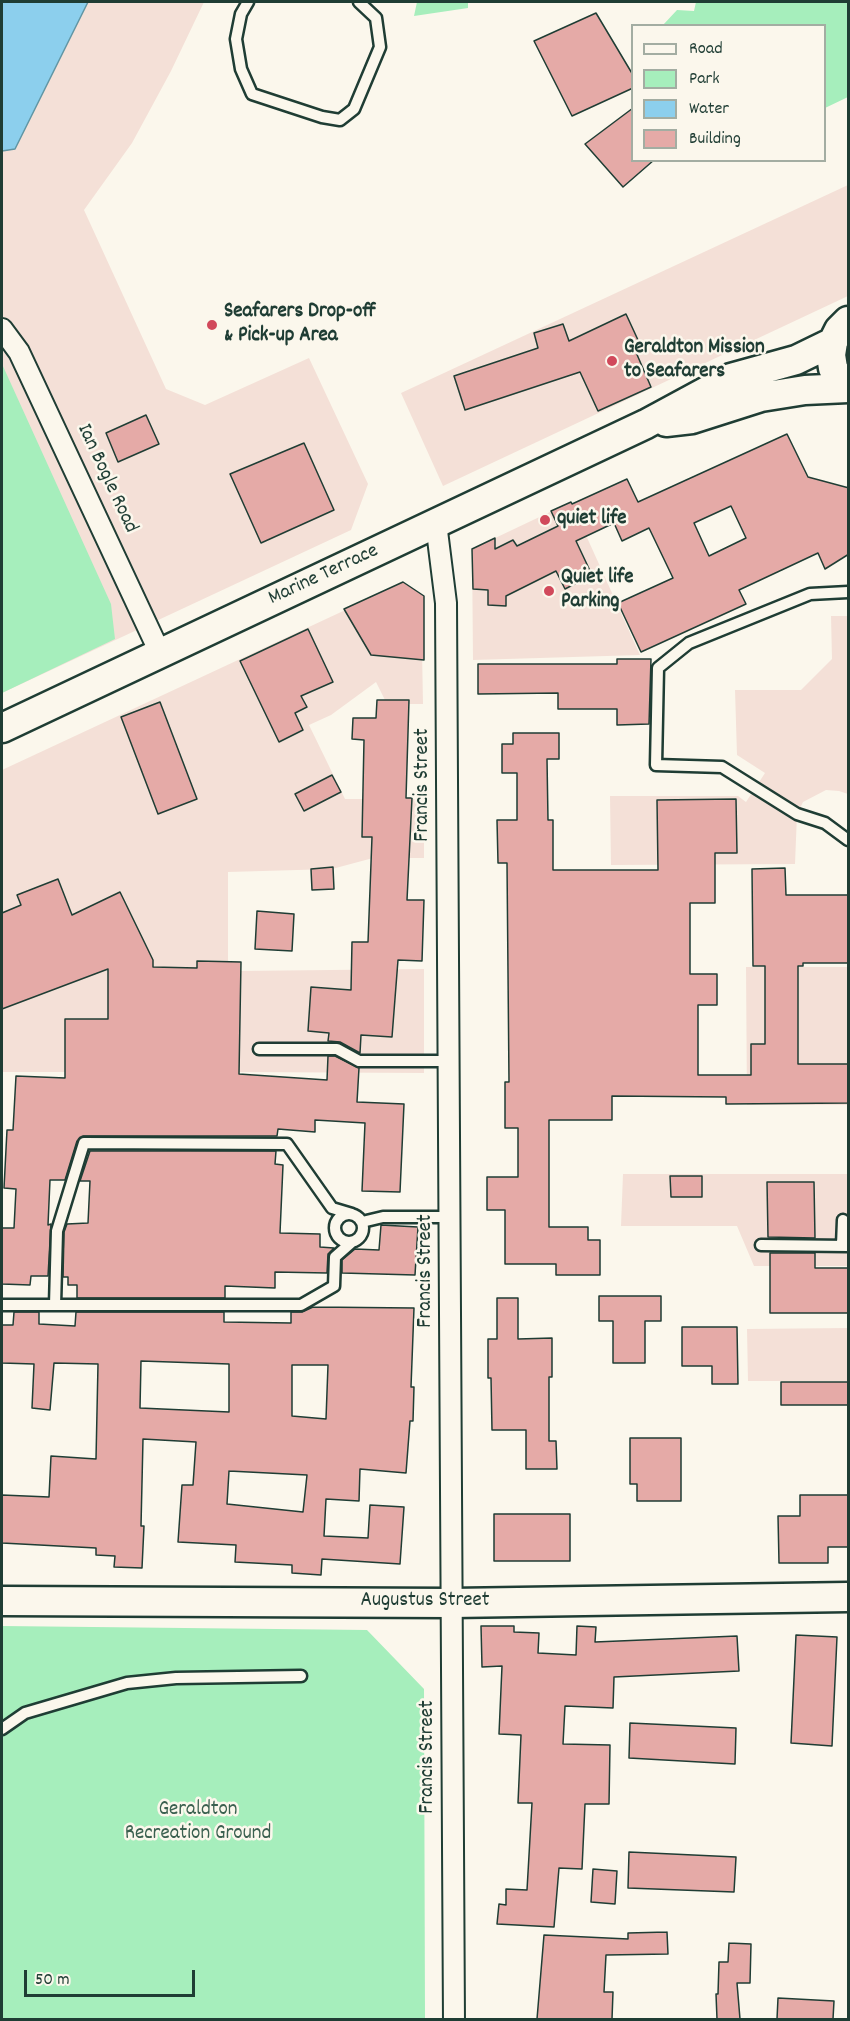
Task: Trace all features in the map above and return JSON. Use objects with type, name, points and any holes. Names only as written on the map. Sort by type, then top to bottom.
[{"type":"main road","name":"Marine Terrace","points":[[2,728],[646,424],[731,378],[796,360],[841,332]]},
{"type":"main road","points":[[841,332],[831,355],[833,368],[839,379],[849,388]]},
{"type":"main road","name":"Marine Terrace","points":[[646,424],[692,419],[761,397],[805,390],[849,388]]},
{"type":"main road","name":"Augustus Street","points":[[2,1601],[452,1603],[849,1596]]},
{"type":"street","name":"Ian Bogle Road","points":[[2,331],[19,352],[160,653]]},
{"type":"street","name":"Francis Street","points":[[436,523],[446,603],[454,2019]]},
{"type":"lane","points":[[248,2],[240,14],[236,39],[241,69],[252,94],[322,117],[340,120],[354,109],[380,47],[376,18],[359,2]]},
{"type":"lane","points":[[849,592],[810,594],[689,644],[658,668],[656,765],[722,766],[797,814],[825,823],[849,840]]},
{"type":"lane","points":[[259,1049],[337,1049],[359,1060],[450,1060]]},
{"type":"lane","points":[[2,1305],[55,1305],[301,1305],[334,1286],[335,1257],[362,1234],[362,1222],[358,1216],[332,1208],[287,1144],[84,1143],[57,1231],[55,1305]]},
{"type":"lane","points":[[352,1214],[340,1216],[334,1227],[339,1239],[352,1242]]},
{"type":"lane","points":[[362,1222],[383,1217],[451,1217]]},
{"type":"lane","points":[[761,1245],[845,1245],[843,1220]]},
{"type":"lane","points":[[2,1729],[25,1713],[127,1683],[176,1678],[301,1676]]},
{"type":"shaded area","points":[[88,2],[204,2],[171,71],[132,143],[84,210],[166,389],[205,405],[309,358],[368,484],[351,530],[2,693],[2,151],[15,149]]},
{"type":"shaded area","points":[[848,185],[848,296],[443,486],[401,393]]},
{"type":"shaded area","points":[[571,502],[640,655],[473,660],[472,549]]},
{"type":"shaded area","points":[[399,585],[421,596],[423,704],[387,704],[376,682],[331,715],[309,725],[345,799],[424,799],[424,858],[373,858],[332,869],[228,872],[228,970],[154,1072],[2,1072],[2,770]]},
{"type":"shaded area","points":[[831,616],[848,616],[848,794],[826,790],[803,802],[797,814],[795,864],[611,865],[610,796],[738,796],[746,802],[765,773],[737,755],[735,690],[801,690],[832,659]]},
{"type":"shaded area","points":[[746,967],[848,967],[848,1105],[747,1105]]},
{"type":"shaded area","points":[[424,969],[424,1073],[237,1072],[237,971]]},
{"type":"shaded area","points":[[623,1174],[848,1174],[848,1266],[754,1266],[737,1226],[621,1226]]},
{"type":"shaded area","points":[[848,1328],[848,1381],[748,1381],[747,1329]]},
{"type":"green space","points":[[417,2],[468,2],[468,8],[414,16]]},
{"type":"green space","points":[[696,2],[848,2],[848,97],[826,108],[826,24],[664,24],[677,10],[694,11]]},
{"type":"green space","points":[[2,364],[111,604],[115,639],[2,693]]},
{"type":"green space","name":"Geraldton Recreation Ground","points":[[2,1626],[367,1630],[424,1689],[425,2019],[2,2020]]},
{"type":"water","points":[[2,2],[88,2],[15,149],[2,151]]},
{"type":"building","points":[[596,13],[631,72],[631,89],[572,116],[534,41]]},
{"type":"building","points":[[631,110],[631,162],[652,162],[623,187],[585,144]]},
{"type":"building","points":[[626,314],[638,340],[632,343],[651,387],[598,411],[580,372],[465,410],[454,376],[538,348],[534,333],[563,324],[569,341]]},
{"type":"building","points":[[146,415],[159,444],[118,462],[106,433]]},
{"type":"building","points":[[787,434],[808,477],[849,488],[849,554],[825,569],[818,553],[739,590],[746,604],[641,652],[618,603],[673,578],[649,528],[622,541],[614,523],[576,541],[592,575],[565,589],[556,571],[506,596],[506,606],[488,605],[488,590],[473,589],[472,549],[495,538],[495,549],[513,540],[517,546],[558,526],[551,511],[627,479],[638,502]],"holes":[[[731,506],[746,538],[709,556],[694,523]]]},
{"type":"building","points":[[304,443],[334,510],[261,543],[230,474]]},
{"type":"building","points":[[403,582],[424,596],[424,660],[371,655],[344,609]]},
{"type":"building","points":[[308,629],[333,682],[301,696],[307,707],[295,713],[303,730],[279,742],[240,661]]},
{"type":"building","points":[[617,659],[651,659],[649,724],[617,725],[617,709],[558,709],[558,693],[478,694],[478,664],[617,664]]},
{"type":"building","points":[[377,700],[409,700],[406,798],[412,798],[407,900],[424,900],[422,961],[398,960],[392,1037],[361,1035],[360,1053],[340,1042],[328,1041],[329,1033],[308,1031],[311,987],[351,990],[352,942],[368,942],[372,837],[362,837],[364,740],[352,739],[353,718],[376,718]]},
{"type":"building","points":[[160,702],[197,799],[158,814],[121,717]]},
{"type":"building","points":[[513,733],[559,733],[559,759],[547,759],[548,820],[553,820],[553,870],[658,870],[657,800],[736,799],[737,853],[715,853],[715,903],[690,903],[690,974],[717,974],[717,1005],[698,1005],[698,1075],[751,1075],[751,1044],[765,1044],[765,966],[753,966],[752,869],[785,868],[786,895],[849,895],[849,963],[803,963],[803,966],[798,966],[798,1064],[849,1064],[849,1103],[726,1104],[726,1097],[612,1096],[612,1120],[549,1120],[549,1227],[588,1227],[588,1240],[600,1240],[600,1275],[556,1275],[556,1264],[505,1264],[505,1210],[487,1210],[487,1177],[518,1177],[518,1128],[505,1128],[505,1082],[509,1082],[507,863],[498,863],[497,820],[517,820],[517,773],[502,773],[502,744],[513,744]]},
{"type":"building","points":[[332,775],[341,792],[304,811],[295,794]]},
{"type":"building","points":[[333,867],[334,889],[312,890],[311,869]]},
{"type":"building","points":[[58,879],[72,915],[120,892],[153,960],[153,967],[197,968],[197,961],[241,962],[239,1074],[327,1080],[328,1056],[335,1056],[359,1068],[357,1102],[404,1104],[400,1192],[362,1191],[365,1123],[315,1120],[315,1132],[278,1129],[277,1136],[83,1136],[77,1141],[65,1180],[50,1180],[48,1225],[51,1224],[48,1276],[31,1276],[30,1285],[2,1284],[2,1228],[14,1228],[16,1189],[4,1188],[7,1130],[13,1130],[16,1076],[65,1078],[65,1019],[108,1019],[108,969],[2,1009],[2,913],[21,905],[17,895]]},
{"type":"building","points":[[257,911],[294,914],[292,951],[255,949]]},
{"type":"building","points":[[90,1151],[276,1151],[275,1164],[283,1165],[280,1233],[320,1234],[320,1247],[334,1248],[328,1254],[327,1273],[275,1272],[275,1288],[225,1286],[225,1298],[77,1298],[77,1285],[68,1285],[68,1277],[63,1277],[64,1232],[67,1224],[88,1223],[90,1181],[80,1181]]},
{"type":"building","points":[[670,1176],[702,1176],[702,1197],[671,1197]]},
{"type":"building","points":[[767,1182],[814,1182],[815,1238],[768,1237]]},
{"type":"building","points":[[381,1225],[418,1227],[415,1275],[342,1273],[342,1260],[355,1249],[379,1250]]},
{"type":"building","points":[[770,1253],[815,1253],[815,1268],[849,1268],[849,1313],[770,1313]]},
{"type":"building","points":[[599,1296],[661,1296],[661,1321],[645,1321],[645,1363],[613,1363],[613,1321],[599,1321]]},
{"type":"building","points":[[497,1298],[518,1298],[518,1339],[552,1338],[552,1377],[549,1377],[549,1441],[556,1441],[557,1469],[526,1469],[526,1430],[492,1430],[488,1339],[497,1339]]},
{"type":"building","points":[[313,1307],[414,1308],[411,1387],[414,1387],[413,1421],[410,1421],[406,1473],[360,1469],[359,1501],[326,1499],[324,1536],[368,1538],[370,1505],[404,1507],[400,1564],[322,1559],[321,1575],[292,1573],[292,1565],[235,1562],[236,1545],[178,1542],[182,1485],[193,1485],[196,1442],[143,1439],[142,1568],[114,1567],[115,1556],[96,1555],[96,1548],[2,1543],[2,1495],[49,1497],[51,1456],[96,1459],[98,1364],[54,1363],[50,1410],[32,1408],[34,1364],[2,1363],[2,1325],[13,1325],[14,1312],[39,1312],[39,1324],[75,1326],[76,1312],[224,1312],[224,1322],[291,1323],[291,1312],[302,1312]],"holes":[[[141,1361],[229,1364],[229,1412],[140,1408]],[[292,1365],[328,1365],[326,1419],[292,1416]],[[229,1471],[307,1475],[303,1512],[227,1504]]]},
{"type":"building","points":[[682,1327],[737,1327],[738,1384],[712,1384],[712,1366],[682,1366]]},
{"type":"building","points":[[781,1382],[849,1382],[849,1405],[781,1405]]},
{"type":"building","points":[[630,1438],[681,1438],[681,1501],[637,1501],[637,1484],[630,1484]]},
{"type":"building","points":[[800,1495],[849,1495],[849,1547],[828,1547],[828,1563],[779,1563],[778,1516],[800,1516]]},
{"type":"building","points":[[494,1514],[570,1514],[570,1561],[494,1561]]},
{"type":"building","points":[[481,1626],[514,1626],[514,1632],[539,1633],[538,1653],[576,1655],[577,1626],[596,1627],[595,1642],[737,1636],[739,1671],[614,1677],[613,1708],[565,1706],[563,1744],[610,1745],[609,1804],[585,1804],[582,1869],[559,1868],[554,1927],[497,1924],[499,1904],[506,1905],[506,1889],[527,1890],[532,1803],[518,1803],[521,1735],[499,1734],[502,1666],[482,1667]]},
{"type":"building","points":[[796,1635],[837,1637],[832,1746],[791,1743]]},
{"type":"building","points":[[630,1723],[736,1728],[735,1764],[629,1758]]},
{"type":"building","points":[[629,1852],[736,1857],[734,1892],[628,1888]]},
{"type":"building","points":[[593,1869],[617,1871],[615,1904],[591,1902]]},
{"type":"building","points":[[667,1932],[668,1954],[606,1955],[604,1992],[613,1992],[612,2019],[537,2019],[544,1935],[628,1939],[628,1933]]},
{"type":"building","points":[[729,1943],[751,1944],[750,1983],[737,1983],[740,2019],[717,2019],[716,1994],[718,1994],[719,1962],[728,1962]]},
{"type":"building","points":[[778,1998],[834,2001],[833,2019],[777,2019]]},
{"type":"place","name":"Seafarers Drop-off & Pick-up Area","points":[[212,325]]},
{"type":"place","name":"Geraldton Mission to Seafarers","points":[[612,361]]},
{"type":"place","name":"quiet life","points":[[545,520]]},
{"type":"place","name":"Quiet life Parking","points":[[549,591]]}]
